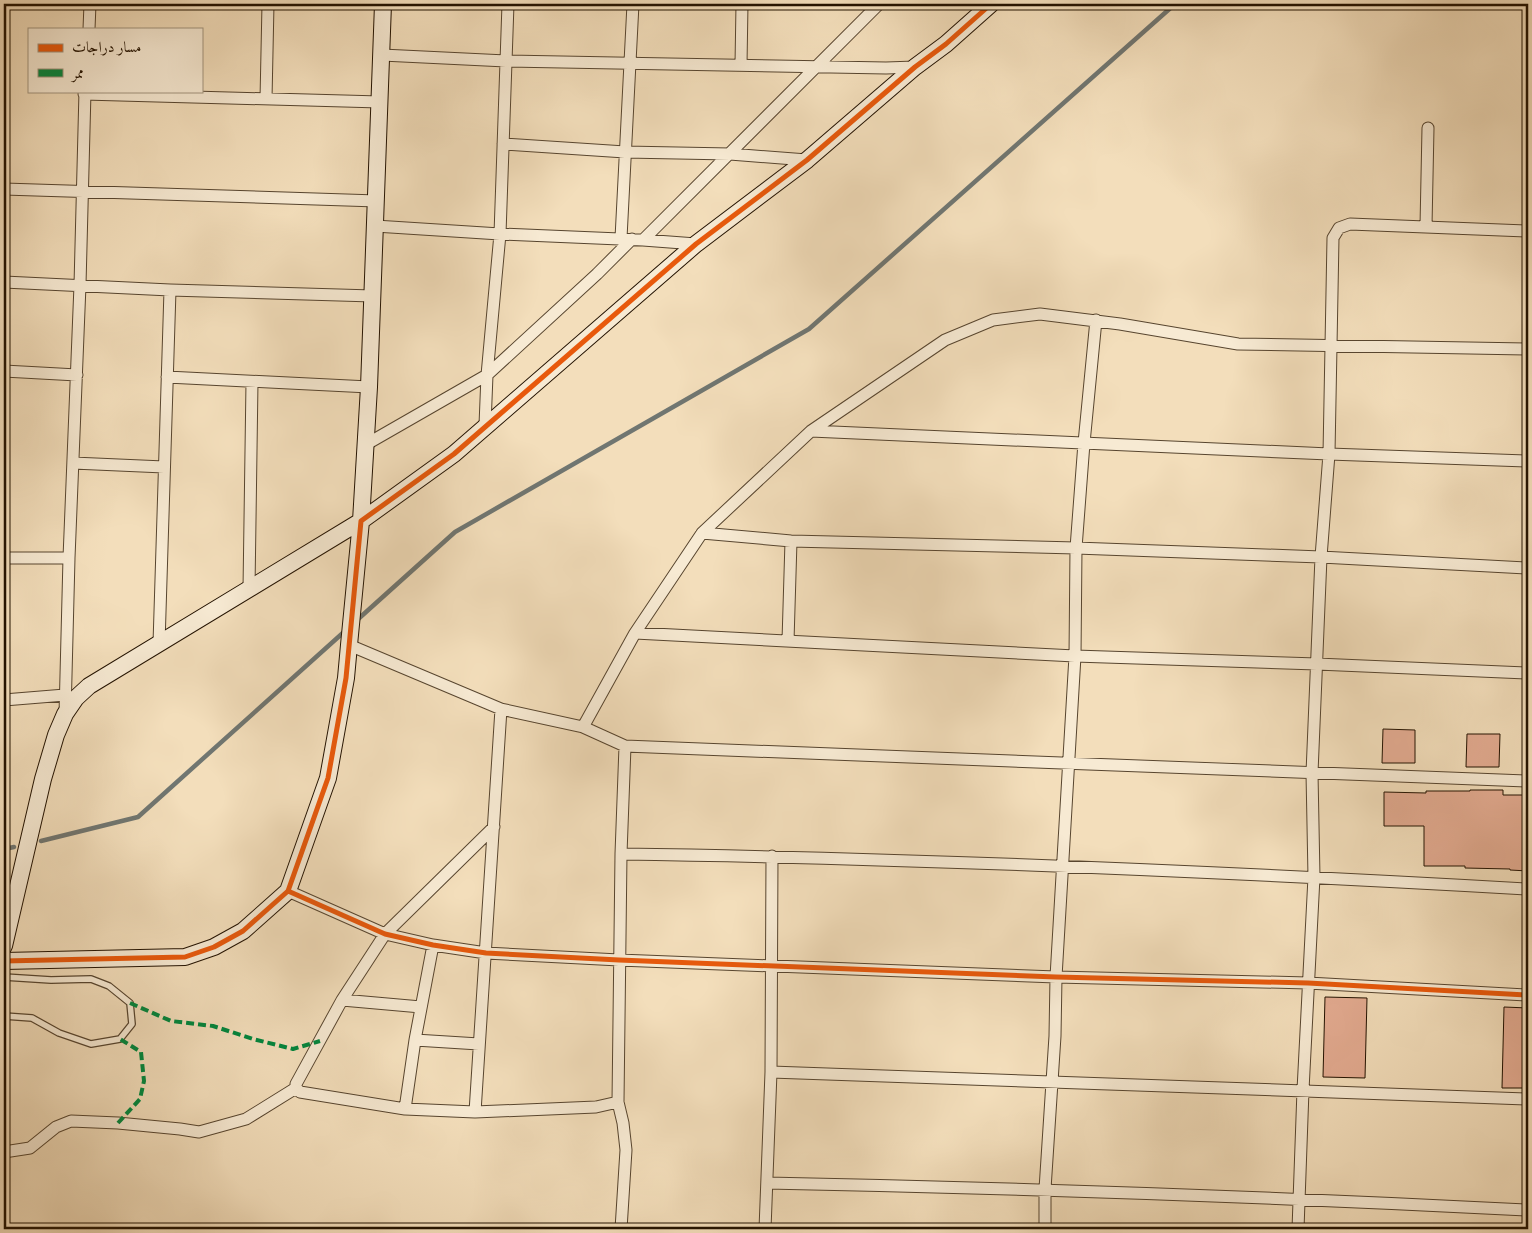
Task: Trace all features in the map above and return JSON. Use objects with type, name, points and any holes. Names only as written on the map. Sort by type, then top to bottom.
[{"type":"street","points":[[88,28],[90,4]]},
{"type":"street","points":[[266,99],[268,4]]},
{"type":"street","points":[[4,960],[185,957],[214,947],[243,931],[288,891],[328,778],[343,695],[349,645],[361,521],[369,387],[383,4]]},
{"type":"street","points":[[486,425],[487,375],[500,234],[508,4]]},
{"type":"street","points":[[632,239],[626,152],[633,4]]},
{"type":"street","points":[[741,66],[742,4]]},
{"type":"street","points":[[365,445],[487,375],[597,274],[632,239],[730,154],[879,4]]},
{"type":"street","points":[[4,946],[42,779],[56,735],[65,714],[76,698],[90,686],[361,521],[454,454],[696,244],[808,160],[915,67],[946,44],[990,4]]},
{"type":"street","points":[[382,55],[506,61],[741,66],[915,67]]},
{"type":"street","points":[[65,714],[80,285],[84,93],[380,102]]},
{"type":"street","points":[[1426,226],[1428,128]]},
{"type":"street","points":[[503,144],[626,152],[730,154],[808,160]]},
{"type":"street","points":[[4,189],[377,201]]},
{"type":"street","points":[[1298,1229],[1302,1090],[1314,877],[1312,773],[1321,557],[1329,454],[1333,238],[1340,228],[1350,224],[1528,231]]},
{"type":"street","points":[[376,226],[696,244]]},
{"type":"street","points":[[4,282],[170,290],[372,296]]},
{"type":"street","points":[[159,644],[170,290]]},
{"type":"street","points":[[582,726],[635,633],[702,533],[811,431],[946,340],[993,320],[1040,314],[1096,320],[1238,344],[1528,349]]},
{"type":"street","points":[[1045,1229],[1045,1189],[1056,977],[1075,656],[1076,548],[1096,320]]},
{"type":"street","points":[[4,371],[77,374]]},
{"type":"street","points":[[167,377],[369,387]]},
{"type":"street","points":[[249,589],[252,382]]},
{"type":"street","points":[[811,431],[1528,461]]},
{"type":"street","points":[[73,463],[164,466]]},
{"type":"street","points":[[702,533],[791,541],[1076,548],[1321,557],[1528,568]]},
{"type":"street","points":[[788,641],[791,541]]},
{"type":"street","points":[[4,558],[69,558]]},
{"type":"street","points":[[635,633],[1075,656],[1528,673]]},
{"type":"street","points":[[349,645],[501,709],[582,726],[625,746],[1528,781]]},
{"type":"street","points":[[4,700],[65,695]]},
{"type":"street","points":[[475,1112],[501,709]]},
{"type":"street","points":[[621,1229],[626,1150],[618,1102],[620,854],[625,746]]},
{"type":"street","points":[[4,1152],[30,1148],[56,1127],[71,1122],[118,1123],[199,1132],[246,1119],[296,1088],[296,1084],[342,1000],[385,934],[494,827]]},
{"type":"street","points":[[620,854],[772,856],[1063,865],[1528,889]]},
{"type":"street","points":[[765,1229],[772,1072],[772,856]]},
{"type":"street","points":[[288,891],[385,934],[433,946],[486,953],[1056,977],[1308,983],[1528,996]]},
{"type":"street","points":[[405,1109],[415,1040],[433,946]]},
{"type":"street","points":[[342,1000],[421,1007]]},
{"type":"street","points":[[415,1040],[479,1044]]},
{"type":"street","points":[[772,1072],[1528,1099]]},
{"type":"street","points":[[296,1088],[300,1092],[405,1109],[475,1112],[596,1107],[618,1102]]},
{"type":"street","points":[[767,1183],[1045,1189],[1298,1198],[1528,1210]]},
{"type":"lane","points":[[4,977],[51,980],[92,979],[109,986],[130,1003],[132,1024],[120,1039],[91,1044],[59,1033],[32,1018],[4,1016]]},
{"type":"building","points":[[1383,729],[1415,730],[1415,763],[1382,763]]},
{"type":"building","points":[[1467,734],[1500,734],[1499,767],[1466,767]]},
{"type":"building","points":[[1503,790],[1503,795],[1528,795],[1528,871],[1465,868],[1465,866],[1424,866],[1424,826],[1384,826],[1384,792],[1426,793],[1426,791]]},
{"type":"building","points":[[1325,997],[1367,998],[1365,1078],[1323,1077]]},
{"type":"building","points":[[1504,1007],[1528,1008],[1528,1088],[1502,1088]]},
{"type":"waterway","points":[[356,621],[455,532],[809,329],[1175,4]]},
{"type":"waterway","points":[[41,841],[138,817],[345,631]]},
{"type":"waterway","points":[[4,849],[14,847]]},
{"type":"marked path","points":[[130,1003],[171,1021],[213,1026],[293,1049],[320,1041]]},
{"type":"marked path","points":[[118,1123],[140,1099],[144,1081],[141,1052],[120,1039]]},
{"type":"cycle path","points":[[4,961],[185,957],[214,947],[243,931],[288,891],[328,778],[346,678],[361,521],[454,454],[696,244],[807,160],[991,4]]},
{"type":"cycle path","points":[[288,891],[385,934],[433,945],[486,953],[1056,977],[1308,983],[1528,995]]}]
